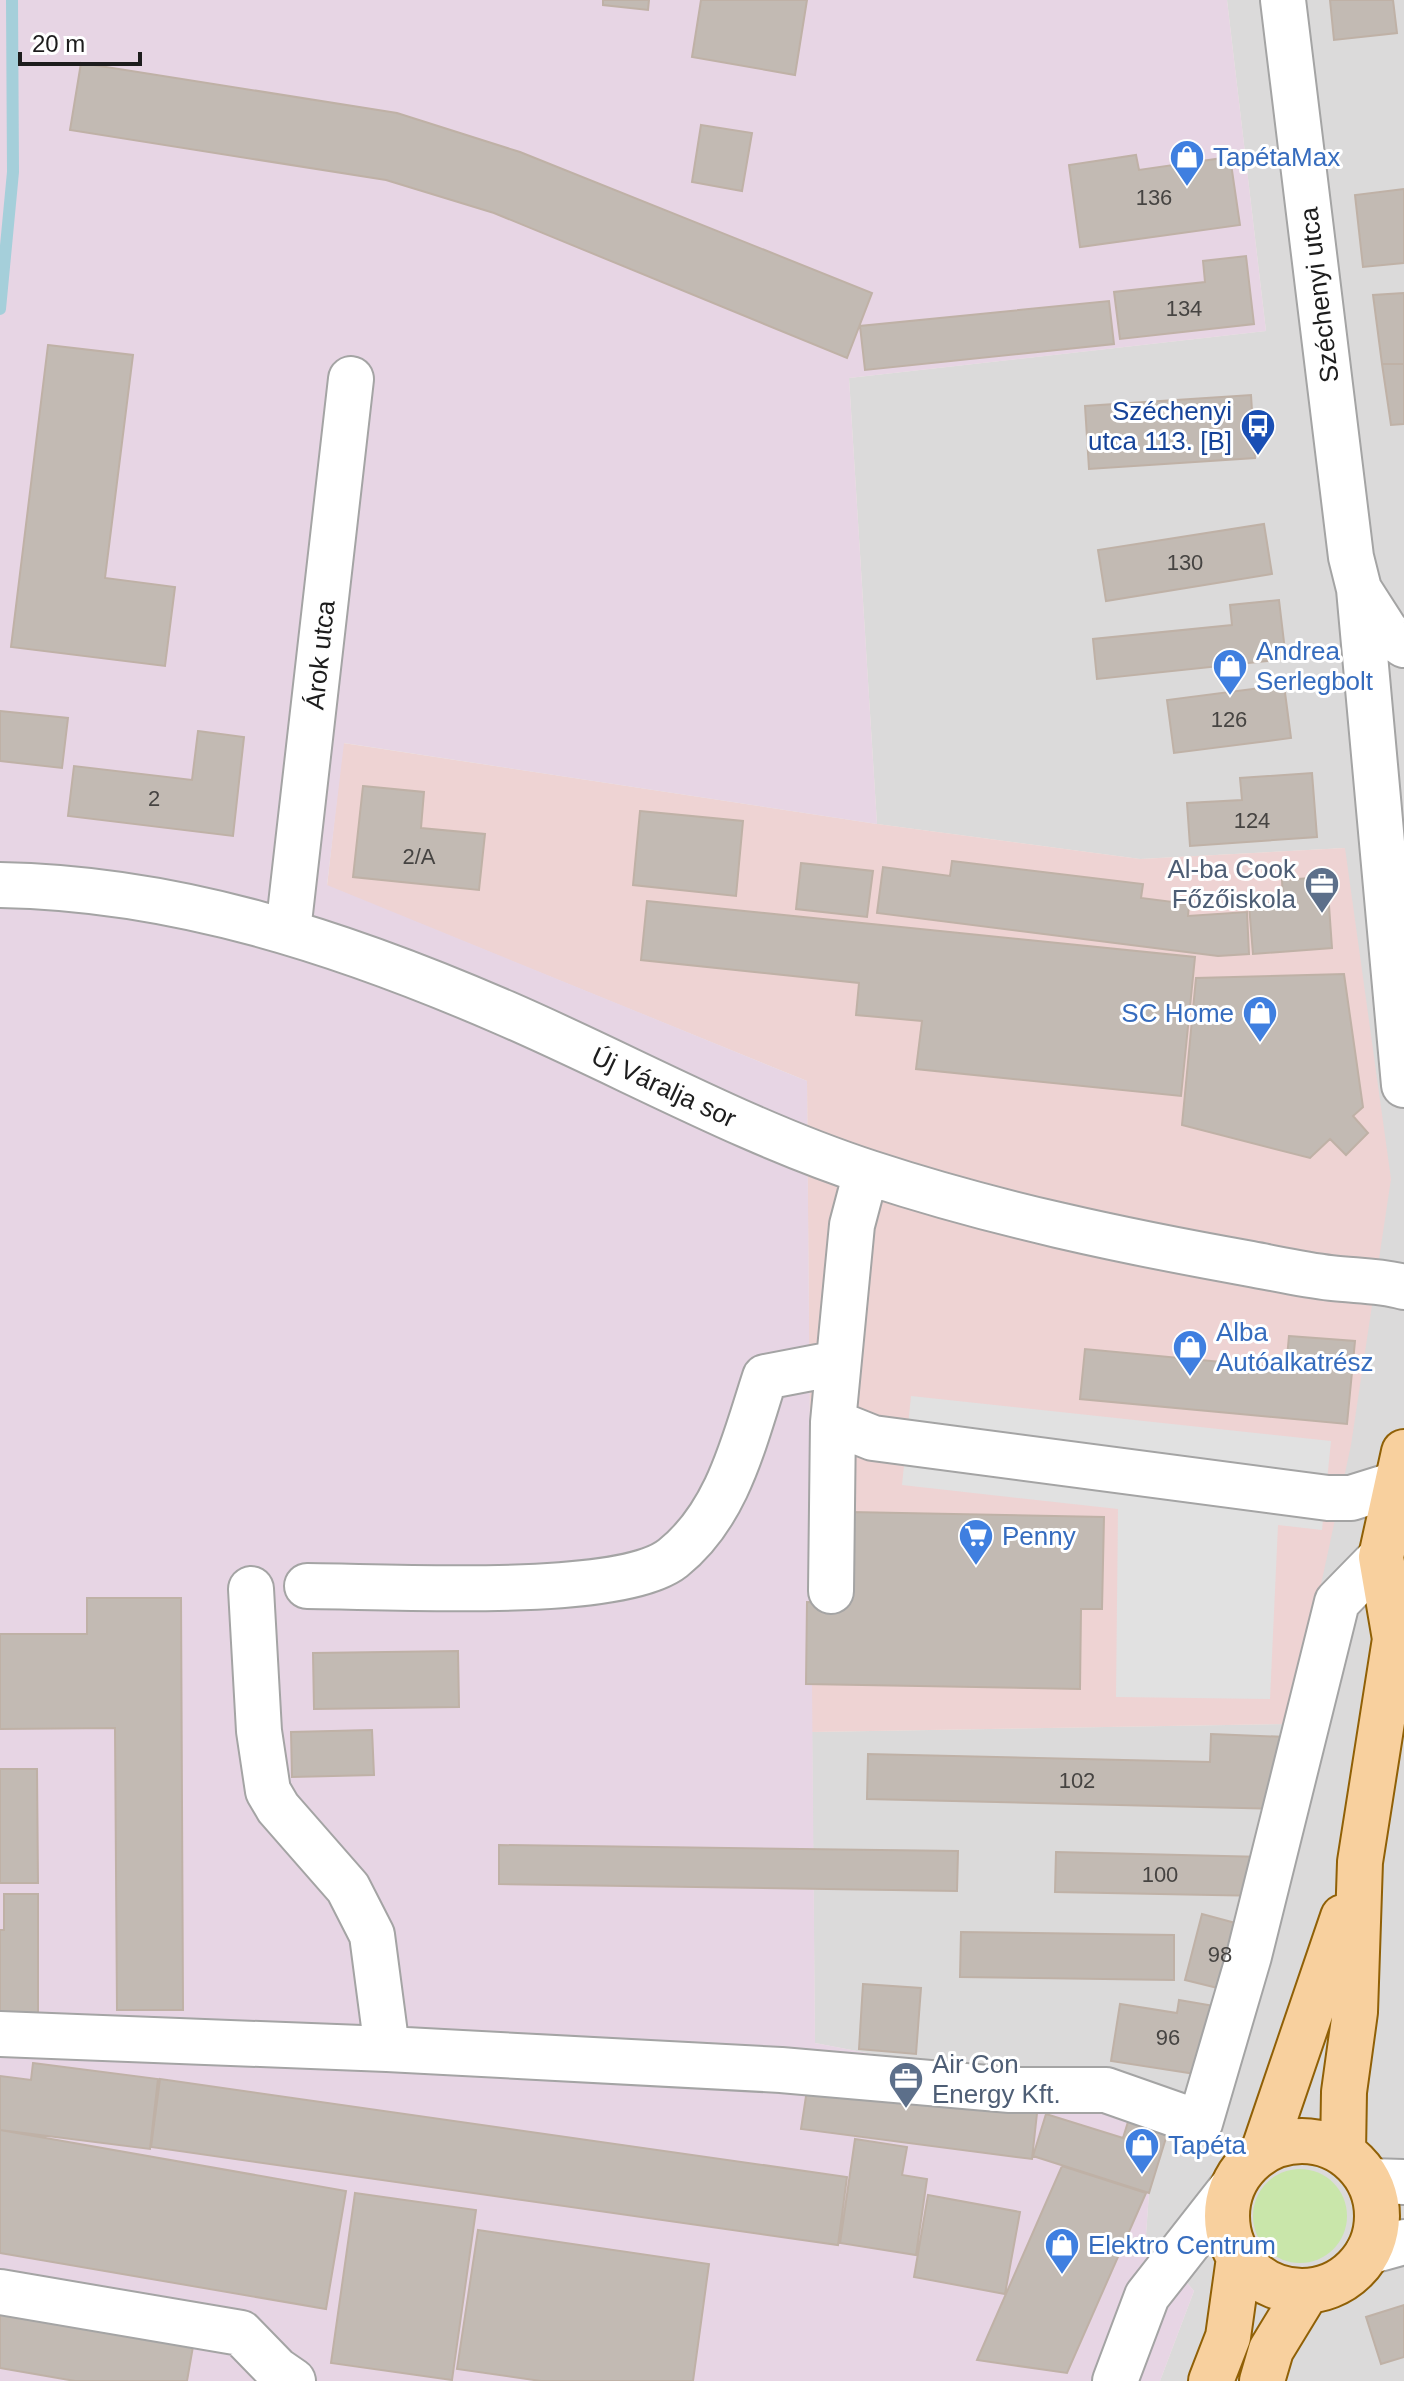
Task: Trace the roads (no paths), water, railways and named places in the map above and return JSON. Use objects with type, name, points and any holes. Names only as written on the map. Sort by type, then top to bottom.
[{"type":"main road","points":[[1372,2172],[1318,2142],[1290,2140],[1264,2149],[1244,2167],[1230,2190],[1226,2213],[1229,2236],[1239,2258],[1257,2277],[1281,2288],[1307,2291],[1332,2286],[1386,2247],[1377,2229],[1372,2172],[1344,2092],[1355,2012],[1360,1862],[1400,1632],[1384,1542],[1400,1468]]},
{"type":"main road","points":[[1264,2149],[1360,1862]]},
{"type":"main road","points":[[1211,2381],[1228,2337],[1239,2258]]},
{"type":"main road","points":[[1262,2381],[1271,2350],[1307,2291]]},
{"type":"street","name":"Széchenyi utca","points":[[1283,0],[1351,557],[1359,589],[1404,1085]]},
{"type":"street","name":"Árok utca","points":[[288,931],[351,379]]},
{"type":"street","name":"Széchenyi utca","points":[[1359,589],[1387,633],[1404,645]]},
{"type":"street","points":[[1359,589],[1392,616],[1404,619]]},
{"type":"street","name":"Új Váralja sor","points":[[0,885],[64,886],[176,902],[288,931],[504,1013],[739,1122],[866,1172],[1055,1226],[1333,1279],[1377,1280],[1404,1287]]},
{"type":"street","points":[[831,1591],[833,1422],[852,1225],[866,1172]]},
{"type":"street","name":"Új Váralja sor","points":[[1333,1279],[1375,1295],[1404,1297]]},
{"type":"street","points":[[307,1586],[580,1585],[635,1577],[671,1560],[712,1512],[731,1481],[765,1377],[838,1363]]},
{"type":"street","points":[[833,1422],[873,1438],[1328,1498],[1351,1498],[1400,1468]]},
{"type":"street","points":[[0,2034],[387,2049],[781,2070],[1010,2090],[1106,2090],[1200,2123],[1249,1956],[1337,1602],[1384,1542],[1328,1498]]},
{"type":"street","points":[[251,1589],[259,1731],[268,1791],[278,1808],[348,1888],[372,1935],[387,2049]]},
{"type":"street","points":[[1115,2381],[1147,2296],[1230,2190]]},
{"type":"street","points":[[0,2292],[241,2333],[293,2381]]},
{"type":"waterway","points":[[0,309],[13,172],[12,0]]},
{"type":"place","name":"TapétaMax","points":[[1187,188]]},
{"type":"place","name":"Széchenyi utca 113. [B]","points":[[1258,457]]},
{"type":"place","name":"Andrea Serlegbolt","points":[[1230,697]]},
{"type":"place","name":"Al-ba Cook Főzőiskola","points":[[1322,915]]},
{"type":"place","name":"SC Home","points":[[1260,1044]]},
{"type":"place","name":"Alba Autóalkatrész","points":[[1190,1378]]},
{"type":"place","name":"Penny","points":[[976,1567]]},
{"type":"place","name":"Air Con Energy Kft.","points":[[906,2110]]},
{"type":"place","name":"Tapéta","points":[[1142,2176]]},
{"type":"place","name":"Elektro Centrum","points":[[1062,2276]]}]
